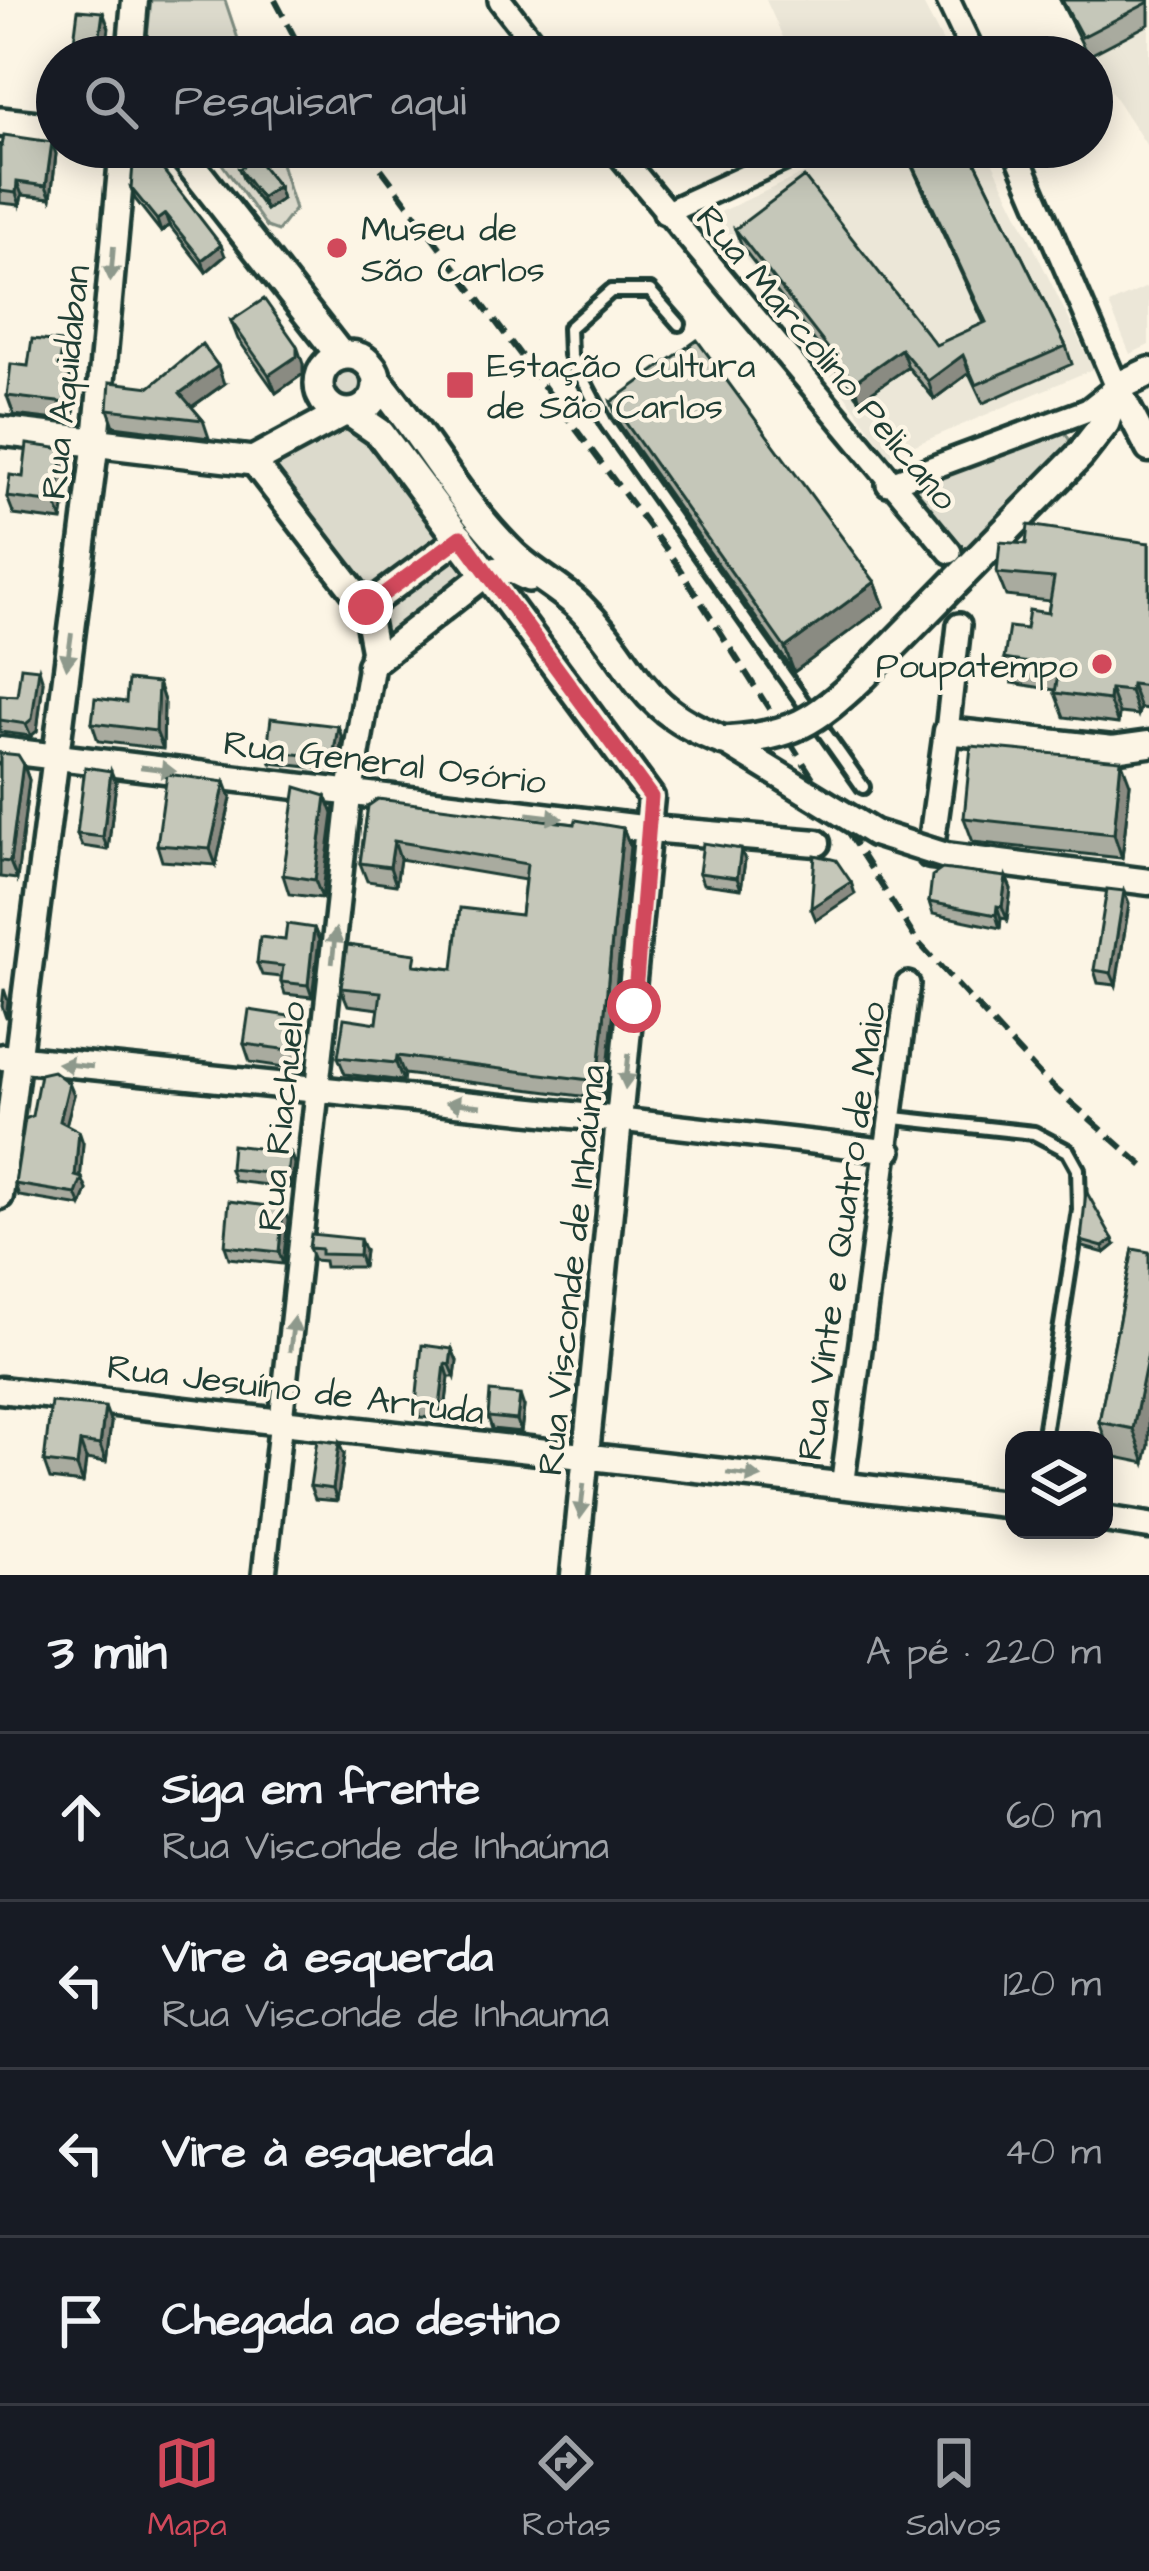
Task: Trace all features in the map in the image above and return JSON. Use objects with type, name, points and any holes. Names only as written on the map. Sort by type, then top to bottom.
[{"type":"main road","points":[[0,122],[36,126]]},
{"type":"main road","points":[[193,168],[341,356],[369,363],[377,380],[513,555],[573,601],[648,695],[691,729],[724,741],[772,736],[809,724],[863,676],[1080,455],[1105,423],[1117,387],[1149,372]]},
{"type":"main road","points":[[341,356],[324,366],[318,385],[325,403],[380,433],[486,574],[510,568],[573,601]]},
{"type":"main road","points":[[0,431],[253,460],[368,406],[377,380]]},
{"type":"street","points":[[132,36],[135,0]]},
{"type":"street","points":[[500,0],[528,36]]},
{"type":"street","points":[[948,0],[965,36]]},
{"type":"street","name":"Rua Aquidaban","points":[[0,1196],[7,1058],[97,441],[121,168]]},
{"type":"street","name":"Rua Marcolino Pelicano","points":[[629,168],[888,484],[950,552]]},
{"type":"street","points":[[664,213],[744,168]]},
{"type":"street","points":[[1023,168],[1117,387],[1149,449]]},
{"type":"street","points":[[888,484],[1088,410],[1117,387]]},
{"type":"street","points":[[253,460],[366,607],[461,537]]},
{"type":"street","points":[[370,665],[486,574],[651,797],[650,829]]},
{"type":"street","name":"Rua Riachuelo","points":[[264,1575],[350,793],[374,650],[366,607]]},
{"type":"street","points":[[942,856],[946,730],[959,626]]},
{"type":"street","points":[[946,730],[1113,749],[1149,744]]},
{"type":"street","points":[[724,741],[874,833],[942,856],[1149,882]]},
{"type":"street","name":"Rua General Osório","points":[[0,750],[650,829],[817,843]]},
{"type":"street","name":"Rua Visconde de Inhaúma","points":[[574,1575],[650,829]]},
{"type":"street","name":"Rua Vinte e Quatro de Maio","points":[[842,1487],[895,1118],[908,984]]},
{"type":"street","points":[[7,1058],[890,1150]]},
{"type":"street","name":"Rua Jesuíno de Arruda","points":[[0,1390],[1005,1504]]},
{"type":"street","points":[[1113,1520],[1149,1526]]},
{"type":"lane","points":[[679,324],[650,291],[611,291],[569,328],[570,355],[606,423],[863,787]]},
{"type":"lane","points":[[895,1118],[1034,1133],[1068,1151],[1078,1168],[1079,1210],[1043,1431]]},
{"type":"shaded area","points":[[151,0],[225,0],[237,36],[147,36]]},
{"type":"shaded area","points":[[766,0],[921,0],[940,36],[782,36]]},
{"type":"shaded area","points":[[1149,24],[1149,149],[1113,94],[1113,43]]},
{"type":"shaded area","points":[[225,168],[282,168],[295,209],[278,231],[267,227]]},
{"type":"shaded area","points":[[816,168],[995,168],[1093,369],[889,456],[714,215]]},
{"type":"shaded area","points":[[1149,286],[1149,345],[1130,354],[1109,304]]},
{"type":"shaded area","points":[[348,369],[359,374],[364,385],[359,396],[348,401],[337,396],[332,385],[337,374]]},
{"type":"shaded area","points":[[346,430],[366,435],[446,533],[368,592],[274,466]]},
{"type":"shaded area","points":[[1064,430],[1072,445],[966,554],[916,498],[914,490],[920,479]]},
{"type":"shaded area","points":[[454,557],[473,578],[380,651],[379,614]]},
{"type":"building","points":[[1062,0],[1149,0],[1149,2],[1081,36]]},
{"type":"building","points":[[78,10],[103,12],[100,36],[75,36]]},
{"type":"building","points":[[4,135],[36,140],[36,168],[48,168],[46,186],[17,182],[16,193],[0,191]]},
{"type":"building","points":[[133,168],[162,168],[221,245],[202,260],[165,214],[157,220],[131,188]]},
{"type":"building","points":[[264,168],[278,186],[261,198],[239,169]]},
{"type":"building","points":[[915,168],[978,168],[1066,346],[976,385],[963,355],[928,381],[901,349],[854,382],[735,229],[804,177],[936,345],[986,322]]},
{"type":"building","points":[[264,299],[297,346],[297,356],[269,375],[231,321]]},
{"type":"building","points":[[32,339],[63,342],[59,368],[71,370],[66,403],[7,396],[11,364],[28,366]]},
{"type":"building","points":[[697,340],[875,582],[785,648],[611,402]]},
{"type":"building","points":[[202,344],[218,366],[180,393],[203,420],[108,409],[110,382],[150,387]]},
{"type":"building","points":[[27,444],[63,449],[56,503],[7,497],[10,475],[23,477]]},
{"type":"building","points":[[1028,525],[1149,543],[1149,686],[1110,689],[1109,700],[1055,693],[1059,668],[1004,659],[1009,627],[1026,629],[1029,610],[1048,613],[1054,578],[997,573],[1000,542],[1026,544]]},
{"type":"building","points":[[21,667],[39,669],[32,719],[26,724],[0,720],[0,695],[17,696]]},
{"type":"building","points":[[128,680],[158,683],[156,731],[92,723],[95,698],[126,702]]},
{"type":"building","points":[[271,718],[338,726],[333,758],[267,751]]},
{"type":"building","points":[[971,746],[1121,760],[1114,834],[964,818]]},
{"type":"building","points":[[0,753],[18,755],[23,763],[10,862],[0,861]]},
{"type":"building","points":[[85,767],[111,771],[103,837],[77,834]]},
{"type":"building","points":[[167,774],[225,782],[210,849],[157,845]]},
{"type":"building","points":[[296,787],[326,796],[315,880],[283,875]]},
{"type":"building","points":[[378,799],[623,828],[598,1081],[397,1056],[396,1063],[338,1057],[344,1018],[377,1023],[381,992],[341,988],[347,945],[416,954],[414,965],[453,969],[460,908],[521,915],[527,864],[394,841],[390,867],[360,863],[368,806]]},
{"type":"building","points":[[703,843],[741,849],[737,878],[699,873]]},
{"type":"building","points":[[815,855],[836,860],[851,882],[811,908]]},
{"type":"building","points":[[942,869],[1006,877],[1002,907],[997,906],[996,915],[929,902],[932,876]]},
{"type":"building","points":[[1107,889],[1124,891],[1111,973],[1094,970]]},
{"type":"building","points":[[287,924],[314,928],[308,985],[281,982],[283,966],[257,963],[260,937],[285,940]]},
{"type":"building","points":[[249,1010],[302,1018],[298,1051],[244,1044]]},
{"type":"building","points":[[53,1071],[69,1083],[60,1121],[79,1131],[75,1176],[82,1178],[76,1194],[15,1184],[25,1119],[32,1116],[40,1074]]},
{"type":"building","points":[[232,1145],[290,1152],[287,1175],[230,1169]]},
{"type":"building","points":[[1086,1191],[1113,1239],[1103,1247],[1081,1241]]},
{"type":"building","points":[[229,1201],[283,1208],[279,1252],[225,1246]]},
{"type":"building","points":[[311,1234],[360,1239],[359,1255],[321,1254],[321,1249],[309,1248]]},
{"type":"building","points":[[1133,1249],[1149,1252],[1149,1349],[1133,1429],[1099,1422]]},
{"type":"building","points":[[422,1345],[452,1349],[450,1365],[445,1364],[440,1407],[416,1404]]},
{"type":"building","points":[[490,1392],[520,1395],[517,1420],[488,1417]]},
{"type":"building","points":[[51,1402],[105,1407],[100,1445],[80,1442],[77,1466],[44,1462]]},
{"type":"building","points":[[317,1440],[339,1443],[333,1489],[310,1486]]},
{"type":"railway","points":[[275,0],[294,36]]},
{"type":"railway","points":[[381,168],[676,563],[917,941],[1041,1076],[1149,1171]]},
{"type":"place","name":"Museu de São Carlos","points":[[337,248]]},
{"type":"place","name":"Estação Cultura de São Carlos","points":[[460,385]]},
{"type":"place","name":"Poupatempo","points":[[1102,664]]},
{"type":"route","points":[[366,607],[461,537],[651,797],[634,1006]]}]
